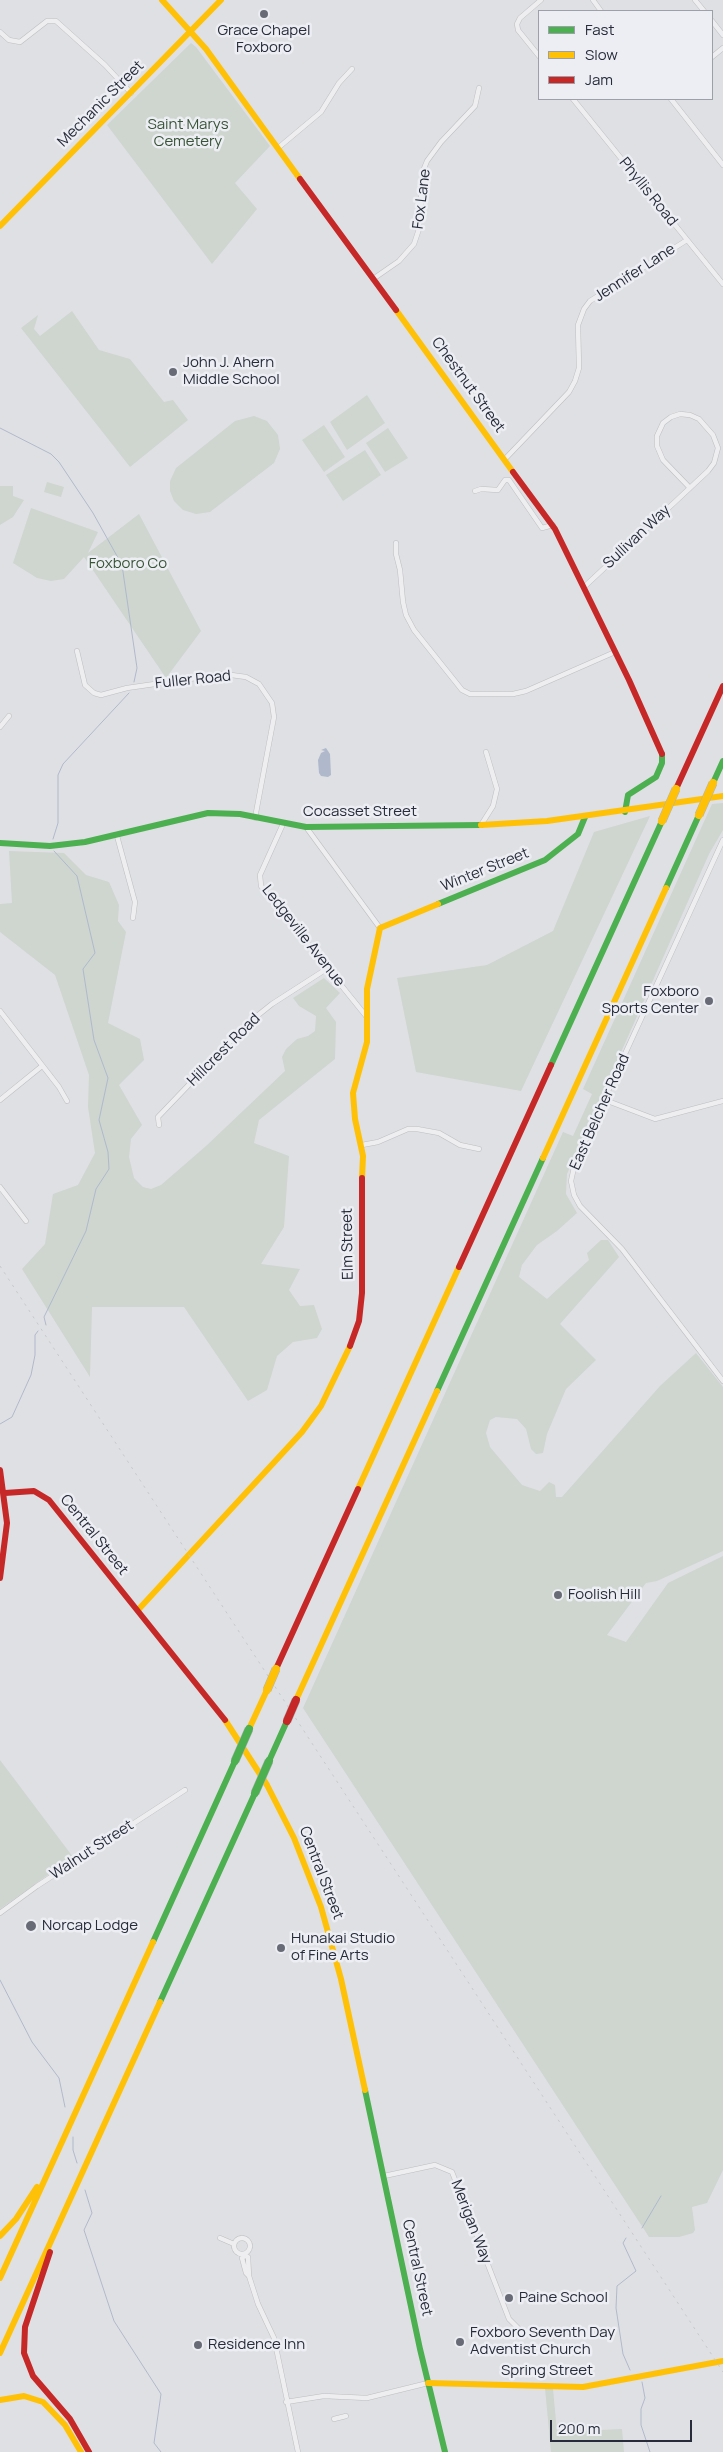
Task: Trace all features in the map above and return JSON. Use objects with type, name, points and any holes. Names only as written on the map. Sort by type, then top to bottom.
[{"type":"main road","name":"Chestnut Street","points":[[162,0],[192,31],[553,525],[654,733],[662,760],[656,777],[628,795],[625,812]]},
{"type":"main road","name":"Mechanic Street","points":[[0,226],[221,0]]},
{"type":"main road","points":[[0,2278],[723,686]]},
{"type":"main road","points":[[0,2353],[723,761]]},
{"type":"main road","name":"Cocasset Street","points":[[0,843],[62,845],[117,836],[208,813],[229,813],[306,827],[480,825],[534,823],[585,817],[723,796]]},
{"type":"main road","name":"Winter Street","points":[[380,928],[545,860],[578,834],[585,817]]},
{"type":"main road","name":"Elm Street","points":[[138,1610],[302,1432],[321,1406],[346,1357],[359,1322],[362,1293],[362,1145],[355,1119],[353,1093],[367,1042],[368,982],[380,928]]},
{"type":"main road","points":[[0,1470],[4,1493],[6,1537],[0,1578]]},
{"type":"main road","name":"Central Street","points":[[4,1493],[32,1491],[46,1496],[234,1733],[267,1785],[298,1849],[321,1907],[341,1979],[428,2383],[445,2452]]},
{"type":"main road","points":[[0,2236],[16,2219],[47,2173]]},
{"type":"main road","points":[[58,2225],[25,2327],[24,2350],[32,2376],[70,2419],[89,2452]]},
{"type":"main road","name":"Spring Street","points":[[428,2383],[583,2387],[723,2361]]},
{"type":"main road","points":[[0,2400],[24,2396],[41,2401],[63,2422],[81,2452]]},
{"type":"street","points":[[538,55],[518,30],[516,24],[520,18],[541,0]]},
{"type":"street","points":[[592,0],[600,10]]},
{"type":"street","points":[[695,0],[703,10]]},
{"type":"street","points":[[0,32],[9,40],[20,42],[47,22],[56,22],[105,65],[131,93]]},
{"type":"street","points":[[713,22],[723,35]]},
{"type":"street","points":[[713,56],[723,48]]},
{"type":"street","points":[[278,148],[321,112],[333,91],[352,69]]},
{"type":"street","name":"Fox Lane","points":[[373,279],[399,261],[414,244],[419,229],[423,171],[427,161],[441,142],[475,106],[479,88]]},
{"type":"street","name":"Phyllis Road","points":[[574,100],[723,283]]},
{"type":"street","points":[[672,100],[723,164]]},
{"type":"street","name":"Jennifer Lane","points":[[505,459],[569,392],[575,381],[579,368],[578,325],[584,309],[590,301],[687,240]]},
{"type":"street","name":"Sullivan Way","points":[[584,587],[690,488],[714,463],[718,448],[713,435],[702,422],[690,415],[680,414],[671,417],[663,423],[656,436],[657,446],[664,460],[690,488]]},
{"type":"street","points":[[475,491],[481,489],[498,490],[505,480],[509,480],[542,528],[549,528],[553,525]]},
{"type":"street","points":[[396,543],[396,554],[406,615],[414,630],[462,690],[470,694],[513,694],[526,691],[615,652]]},
{"type":"street","name":"Fuller Road","points":[[77,651],[85,685],[94,694],[101,695],[127,688],[224,674],[246,677],[259,684],[272,703],[274,717],[255,818]]},
{"type":"street","points":[[0,727],[9,716]]},
{"type":"street","points":[[480,825],[493,806],[497,789],[486,752]]},
{"type":"street","name":"Ledgeville Avenue","points":[[283,824],[264,865],[260,882],[366,1016]]},
{"type":"street","points":[[306,827],[380,928]]},
{"type":"street","points":[[117,836],[135,902],[132,918]]},
{"type":"street","name":"East Belcher Road","points":[[723,840],[573,1169],[572,1184],[575,1198],[582,1209],[608,1233],[628,1257],[723,1381]]},
{"type":"street","name":"Hillcrest Road","points":[[159,1125],[158,1117],[247,1024],[272,1004],[328,968]]},
{"type":"street","points":[[0,1011],[60,1087],[67,1100]]},
{"type":"street","points":[[0,1100],[42,1066]]},
{"type":"street","points":[[604,1100],[655,1119],[723,1101]]},
{"type":"street","points":[[362,1145],[378,1142],[403,1131],[417,1129],[439,1133],[460,1145],[479,1149]]},
{"type":"street","points":[[0,1187],[26,1222]]},
{"type":"street","name":"Walnut Street","points":[[0,1913],[37,1886],[185,1790]]},
{"type":"street","name":"Merigan Way","points":[[384,2176],[435,2165],[452,2172],[509,2319],[523,2333]]},
{"type":"street","points":[[220,2238],[234,2244]]},
{"type":"street","points":[[234,2244],[239,2238],[248,2240],[250,2249],[242,2258],[258,2304],[274,2338],[298,2452]]},
{"type":"street","points":[[234,2244],[236,2252],[244,2255]]},
{"type":"street","points":[[286,2402],[324,2396],[367,2398],[428,2383]]},
{"type":"street","points":[[334,2419],[346,2416]]},
{"type":"green space","name":"Saint Marys Cemetery","points":[[191,43],[196,47],[270,146],[235,183],[257,209],[212,264],[107,125]]},
{"type":"green space","points":[[72,311],[99,350],[130,359],[164,402],[173,400],[188,420],[130,467],[21,328],[38,315],[34,329],[40,336]]},
{"type":"green space","points":[[367,395],[385,423],[347,450],[330,422]]},
{"type":"green space","points":[[254,416],[267,421],[278,435],[280,449],[274,463],[210,512],[196,514],[183,510],[174,501],[170,491],[170,481],[176,468],[235,421]]},
{"type":"green space","points":[[324,425],[345,457],[324,472],[302,440]]},
{"type":"green space","points":[[388,428],[408,458],[385,472],[366,443]]},
{"type":"green space","points":[[365,450],[381,475],[343,501],[326,475]]},
{"type":"green space","points":[[47,482],[64,487],[61,497],[44,492]]},
{"type":"green space","points":[[0,486],[13,486],[13,496],[24,500],[13,517],[0,525]]},
{"type":"green space","name":"Foxboro Co","points":[[31,508],[98,532],[88,553],[139,514],[201,631],[166,678],[84,557],[64,579],[51,581],[37,578],[13,563]]},
{"type":"green space","points":[[723,803],[723,830],[709,854],[567,1174],[566,1194],[577,1213],[557,1231],[537,1245],[522,1265],[519,1277],[547,1299],[589,1260],[587,1253],[601,1240],[608,1240],[619,1257],[560,1324],[596,1360],[566,1389],[547,1434],[543,1453],[536,1454],[531,1449],[526,1429],[517,1419],[496,1417],[490,1420],[486,1433],[490,1447],[522,1485],[540,1491],[549,1482],[555,1485],[556,1497],[562,1497],[660,1386],[696,1353],[723,1387],[723,1551],[657,1581],[646,1583],[607,1635],[626,1642],[668,1583],[723,1556],[723,2170],[707,2203],[692,2207],[695,2230],[693,2233],[679,2237],[649,2237],[303,1708],[563,1132],[573,1136],[592,1094],[583,1089],[712,804]]},
{"type":"green space","points":[[650,816],[521,1091],[416,1072],[397,978],[487,965],[553,931],[594,832]]},
{"type":"green space","points":[[9,851],[64,853],[86,875],[109,882],[119,905],[118,921],[126,932],[108,1023],[140,1039],[144,1060],[119,1085],[142,1125],[131,1139],[129,1157],[134,1178],[143,1187],[151,1189],[161,1185],[206,1146],[285,1071],[282,1057],[286,1049],[297,1039],[308,1036],[315,1031],[316,1016],[299,1006],[293,998],[324,978],[340,993],[326,1008],[336,1022],[335,1059],[259,1120],[254,1143],[289,1156],[284,1227],[261,1264],[300,1269],[289,1290],[300,1306],[314,1305],[322,1329],[317,1338],[293,1342],[277,1356],[267,1390],[248,1401],[184,1307],[92,1307],[90,1377],[22,1269],[45,1244],[53,1194],[78,1185],[95,1153],[88,1107],[89,1075],[55,975],[0,932],[0,904],[12,903]]},
{"type":"green space","points":[[0,1760],[73,1857],[0,1909]]},
{"type":"green space","points":[[545,2388],[553,2389],[557,2432],[622,2429],[624,2452],[551,2452]]},
{"type":"water","points":[[326,748],[330,754],[331,775],[328,777],[321,776],[319,773],[318,760],[321,753],[325,751],[321,750]]},
{"type":"waterway","points":[[0,428],[51,454],[59,462],[93,513],[122,565],[137,668],[134,682]]},
{"type":"waterway","points":[[53,839],[58,823],[58,775],[63,764],[129,693]]},
{"type":"waterway","points":[[46,1325],[44,1317],[86,1231],[96,1189],[109,1169],[108,1152],[99,1120],[108,1078],[94,1040],[83,969],[95,953],[77,876],[54,851]]},
{"type":"waterway","points":[[0,1424],[12,1417],[31,1375],[35,1355],[35,1335],[38,1331]]},
{"type":"waterway","points":[[0,1980],[32,2042],[59,2078],[65,2107]]},
{"type":"waterway","points":[[73,2137],[73,2150],[77,2163]]},
{"type":"waterway","points":[[85,2190],[92,2213],[84,2230],[114,2321],[161,2394],[154,2443],[161,2452]]},
{"type":"waterway","points":[[642,2228],[661,2196]]},
{"type":"waterway","points":[[626,2238],[623,2243],[636,2271],[617,2286],[616,2308],[623,2354],[630,2370]]},
{"type":"waterway","points":[[642,2382],[645,2398],[641,2409],[641,2425],[650,2452]]},
{"type":"railway","points":[[0,1266],[723,2372]]},
{"type":"traffic: fast","points":[[625,812],[628,795],[656,777],[662,763],[662,754]]},
{"type":"traffic: fast","points":[[713,783],[723,761]]},
{"type":"traffic: fast","points":[[0,843],[50,846],[85,842],[208,813],[240,814],[306,827],[481,825]]},
{"type":"traffic: fast","points":[[666,888],[699,815]]},
{"type":"traffic: fast","points":[[438,904],[545,860],[578,834],[585,817]]},
{"type":"traffic: fast","points":[[551,1065],[662,821]]},
{"type":"traffic: fast","points":[[437,1391],[543,1158]]},
{"type":"traffic: fast","points":[[269,1761],[287,1721]]},
{"type":"traffic: fast","points":[[235,1761],[249,1729]]},
{"type":"traffic: fast","points":[[153,1942],[235,1761]]},
{"type":"traffic: fast","points":[[255,1793],[269,1761]]},
{"type":"traffic: fast","points":[[160,2002],[255,1793]]},
{"type":"traffic: fast","points":[[365,2090],[420,2349],[445,2452]]},
{"type":"traffic: slow","points":[[162,0],[206,49],[300,179]]},
{"type":"traffic: slow","points":[[0,226],[221,0]]},
{"type":"traffic: slow","points":[[396,310],[513,472]]},
{"type":"traffic: slow","points":[[699,815],[713,783]]},
{"type":"traffic: slow","points":[[662,821],[676,789]]},
{"type":"traffic: slow","points":[[481,825],[547,821],[723,796]]},
{"type":"traffic: slow","points":[[543,1158],[666,888]]},
{"type":"traffic: slow","points":[[362,1178],[363,1156],[355,1119],[353,1093],[367,1042],[367,989],[380,928],[438,904]]},
{"type":"traffic: slow","points":[[358,1489],[459,1267]]},
{"type":"traffic: slow","points":[[138,1610],[302,1432],[321,1406],[350,1346]]},
{"type":"traffic: slow","points":[[296,1700],[437,1391]]},
{"type":"traffic: slow","points":[[267,1690],[276,1669]]},
{"type":"traffic: slow","points":[[249,1729],[267,1690]]},
{"type":"traffic: slow","points":[[225,1720],[267,1785],[294,1838],[321,1907],[341,1979],[365,2090]]},
{"type":"traffic: slow","points":[[0,2278],[153,1942]]},
{"type":"traffic: slow","points":[[0,2353],[160,2002]]},
{"type":"traffic: slow","points":[[0,2236],[16,2219],[37,2187]]},
{"type":"traffic: slow","points":[[428,2383],[583,2387],[723,2361]]},
{"type":"traffic: slow","points":[[0,2400],[24,2396],[43,2402],[65,2425],[81,2452]]},
{"type":"traffic: jam","points":[[300,179],[396,310]]},
{"type":"traffic: jam","points":[[513,472],[555,529],[629,680],[662,754]]},
{"type":"traffic: jam","points":[[676,789],[723,686]]},
{"type":"traffic: jam","points":[[459,1267],[551,1065]]},
{"type":"traffic: jam","points":[[350,1346],[359,1321],[362,1293],[362,1178]]},
{"type":"traffic: jam","points":[[0,1470],[7,1523],[0,1578]]},
{"type":"traffic: jam","points":[[276,1669],[358,1489]]},
{"type":"traffic: jam","points":[[5,1493],[34,1491],[49,1500],[225,1720]]},
{"type":"traffic: jam","points":[[287,1721],[296,1700]]},
{"type":"traffic: jam","points":[[50,2252],[25,2327],[24,2353],[33,2376],[70,2419],[89,2452]]},
{"type":"place","name":"Grace Chapel Foxboro","points":[[264,14]]},
{"type":"place","name":"John J. Ahern Middle School","points":[[173,372]]},
{"type":"place","name":"Foxboro Sports Center","points":[[709,1001]]},
{"type":"place","name":"Foolish Hill","points":[[558,1595]]},
{"type":"place","name":"Norcap Lodge","points":[[31,1926]]},
{"type":"place","name":"Hunakai Studio of Fine Arts","points":[[281,1948]]},
{"type":"place","name":"Paine School","points":[[509,2298]]},
{"type":"place","name":"Foxboro Seventh Day Adventist Church","points":[[460,2342]]},
{"type":"place","name":"Residence Inn","points":[[198,2345]]}]
